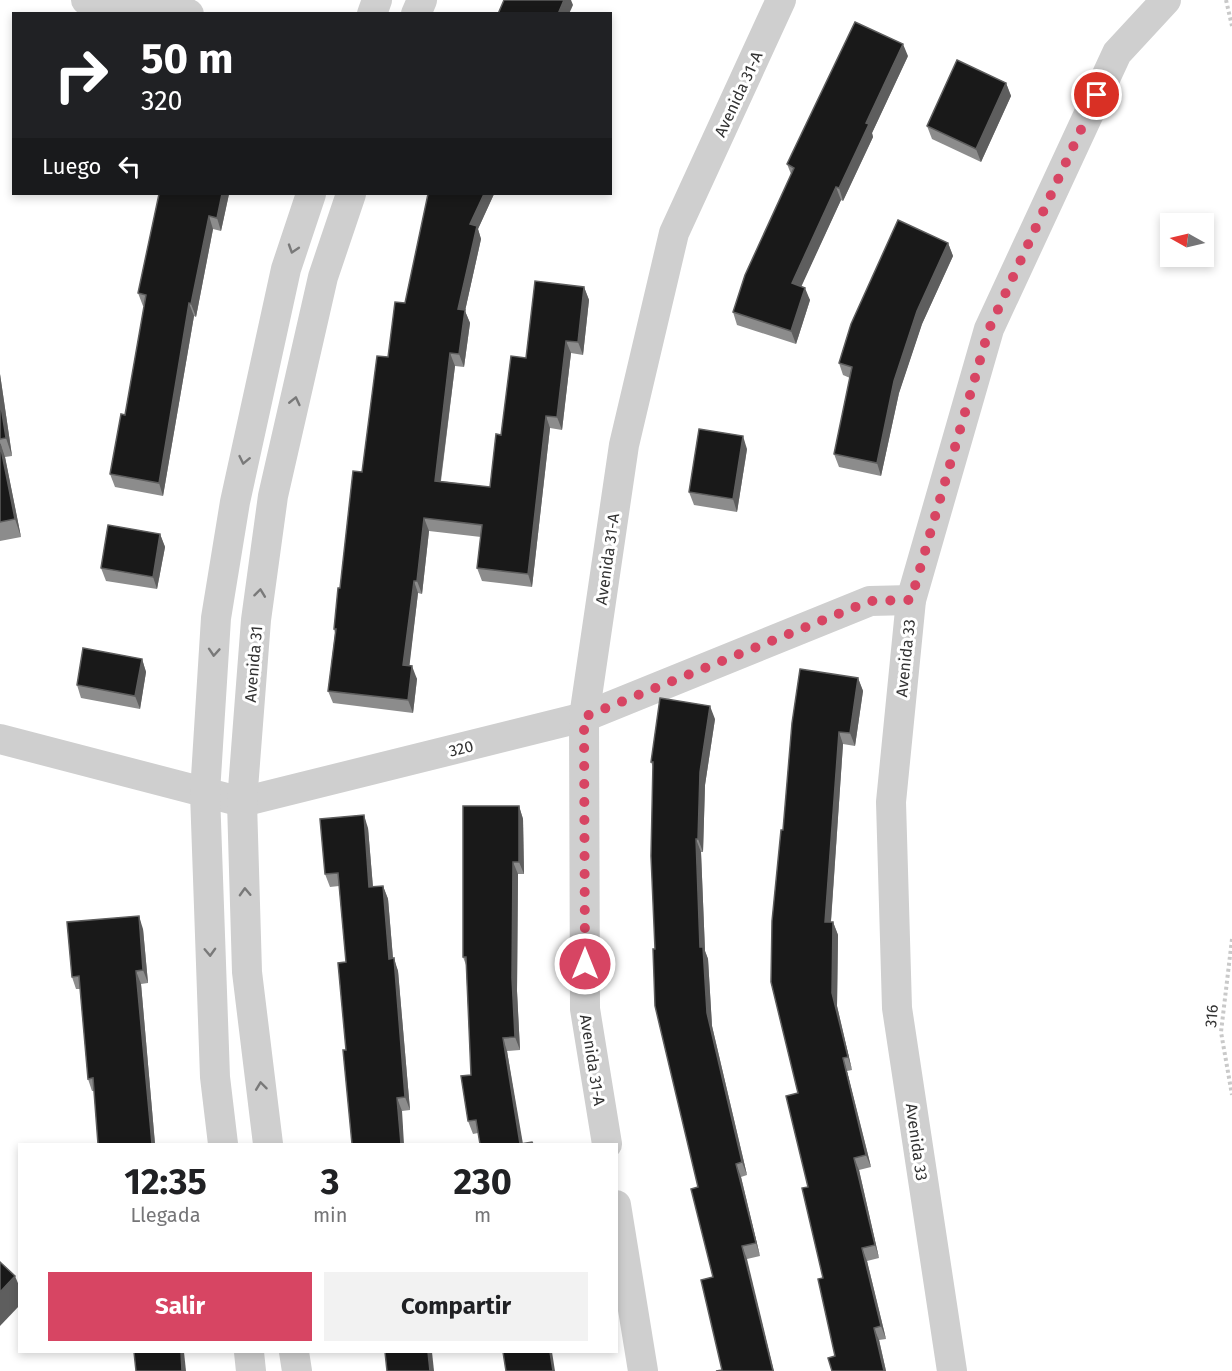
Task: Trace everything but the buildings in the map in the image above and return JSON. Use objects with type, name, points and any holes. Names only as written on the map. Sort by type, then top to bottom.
[{"type":"street","points":[[86,0],[174,12]]},
{"type":"street","name":"Avenida 31-A","points":[[607,1143],[585,1009],[584,717],[624,445],[674,232],[781,0]]},
{"type":"street","name":"Avenida 33","points":[[951,1371],[897,1008],[891,802],[911,600],[989,329],[1117,53],[1166,0]]},
{"type":"street","points":[[223,1143],[215,1077],[205,793],[216,618],[235,502],[286,269],[311,195]]},
{"type":"street","name":"Avenida 31","points":[[268,1143],[248,972],[242,802],[256,620],[273,496],[323,277],[351,195]]},
{"type":"street","name":"320","points":[[0,739],[242,802],[584,717],[870,601],[911,600]]},
{"type":"street","points":[[618,1217],[643,1371]]},
{"type":"street","points":[[249,1353],[251,1371]]},
{"type":"street","points":[[294,1353],[297,1371]]},
{"type":"path","points":[[1226,0],[1232,26]]},
{"type":"path","name":"316","points":[[1232,939],[1221,1032],[1232,1095]]},
{"type":"route","points":[[585,964],[584,717],[870,601],[911,600],[989,329],[1097,95]]}]
